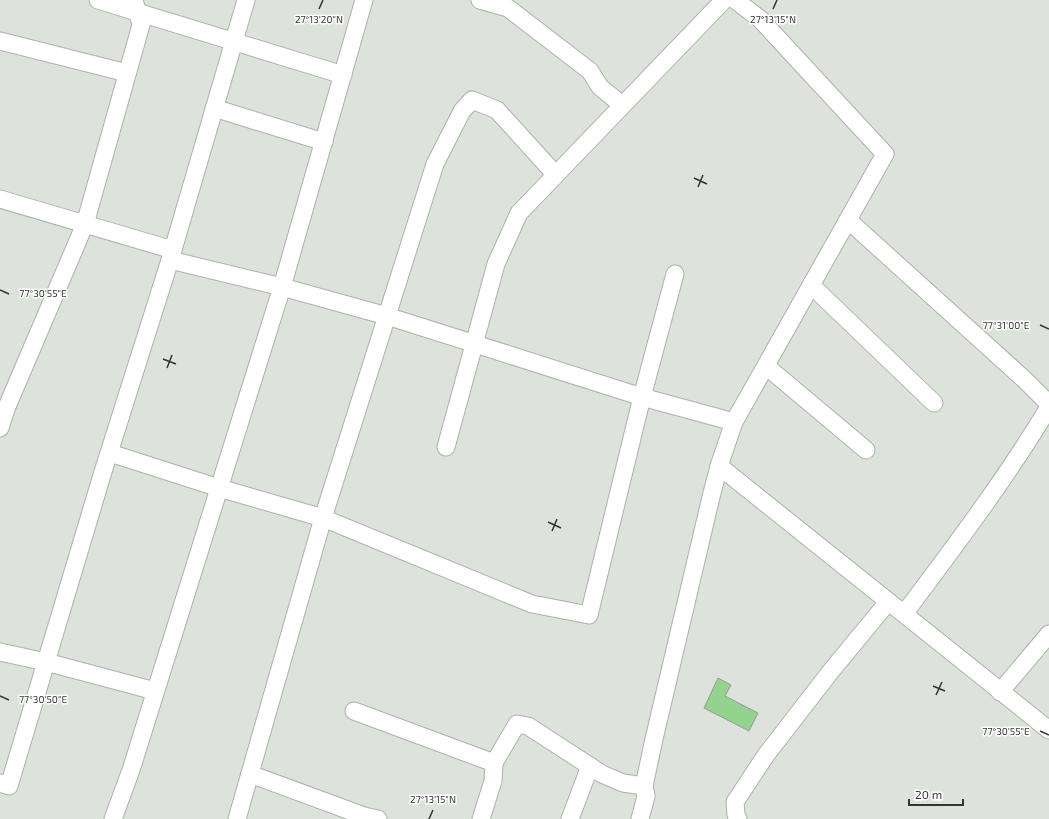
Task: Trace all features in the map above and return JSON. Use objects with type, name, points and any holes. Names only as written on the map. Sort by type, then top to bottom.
[{"type":"street","points":[[98,0],[136,6],[234,42],[342,75]]},
{"type":"street","points":[[0,783],[9,786],[172,255],[246,0]]},
{"type":"street","points":[[113,819],[131,770],[282,287],[364,0]]},
{"type":"street","points":[[480,0],[508,8],[590,71],[600,87],[622,105]]},
{"type":"street","points":[[446,447],[496,264],[518,213],[724,0]]},
{"type":"street","points":[[640,819],[646,796],[644,786],[654,739],[710,497],[734,422],[885,154],[760,19],[735,0]]},
{"type":"street","points":[[0,428],[6,409],[85,224],[141,25],[136,6]]},
{"type":"street","points":[[0,41],[127,73]]},
{"type":"street","points":[[237,819],[323,518],[435,164],[462,111],[472,100],[497,110],[555,174]]},
{"type":"street","points":[[214,108],[324,142]]},
{"type":"street","points":[[0,199],[85,224],[172,255],[387,316],[642,397],[734,422]]},
{"type":"street","points":[[848,220],[1025,380],[1049,404]]},
{"type":"street","points":[[110,453],[219,488],[323,518],[532,604],[588,615],[642,397],[675,274]]},
{"type":"street","points":[[811,284],[934,403]]},
{"type":"street","points":[[766,366],[866,450]]},
{"type":"street","points":[[904,614],[977,516],[1024,449],[1049,408]]},
{"type":"street","points":[[719,466],[1049,730]]},
{"type":"street","points":[[738,819],[736,815],[735,802],[766,755],[888,602]]},
{"type":"street","points":[[1000,692],[1049,634]]},
{"type":"street","points":[[0,652],[46,662],[155,691]]},
{"type":"street","points":[[354,711],[494,763]]},
{"type":"street","points":[[481,819],[493,781],[494,763],[517,724],[528,726],[602,774],[623,783],[644,786]]},
{"type":"street","points":[[570,819],[590,766]]},
{"type":"street","points":[[250,774],[369,818]]},
{"type":"building","points":[[718,678],[731,685],[725,696],[758,713],[749,731],[704,708]]}]
